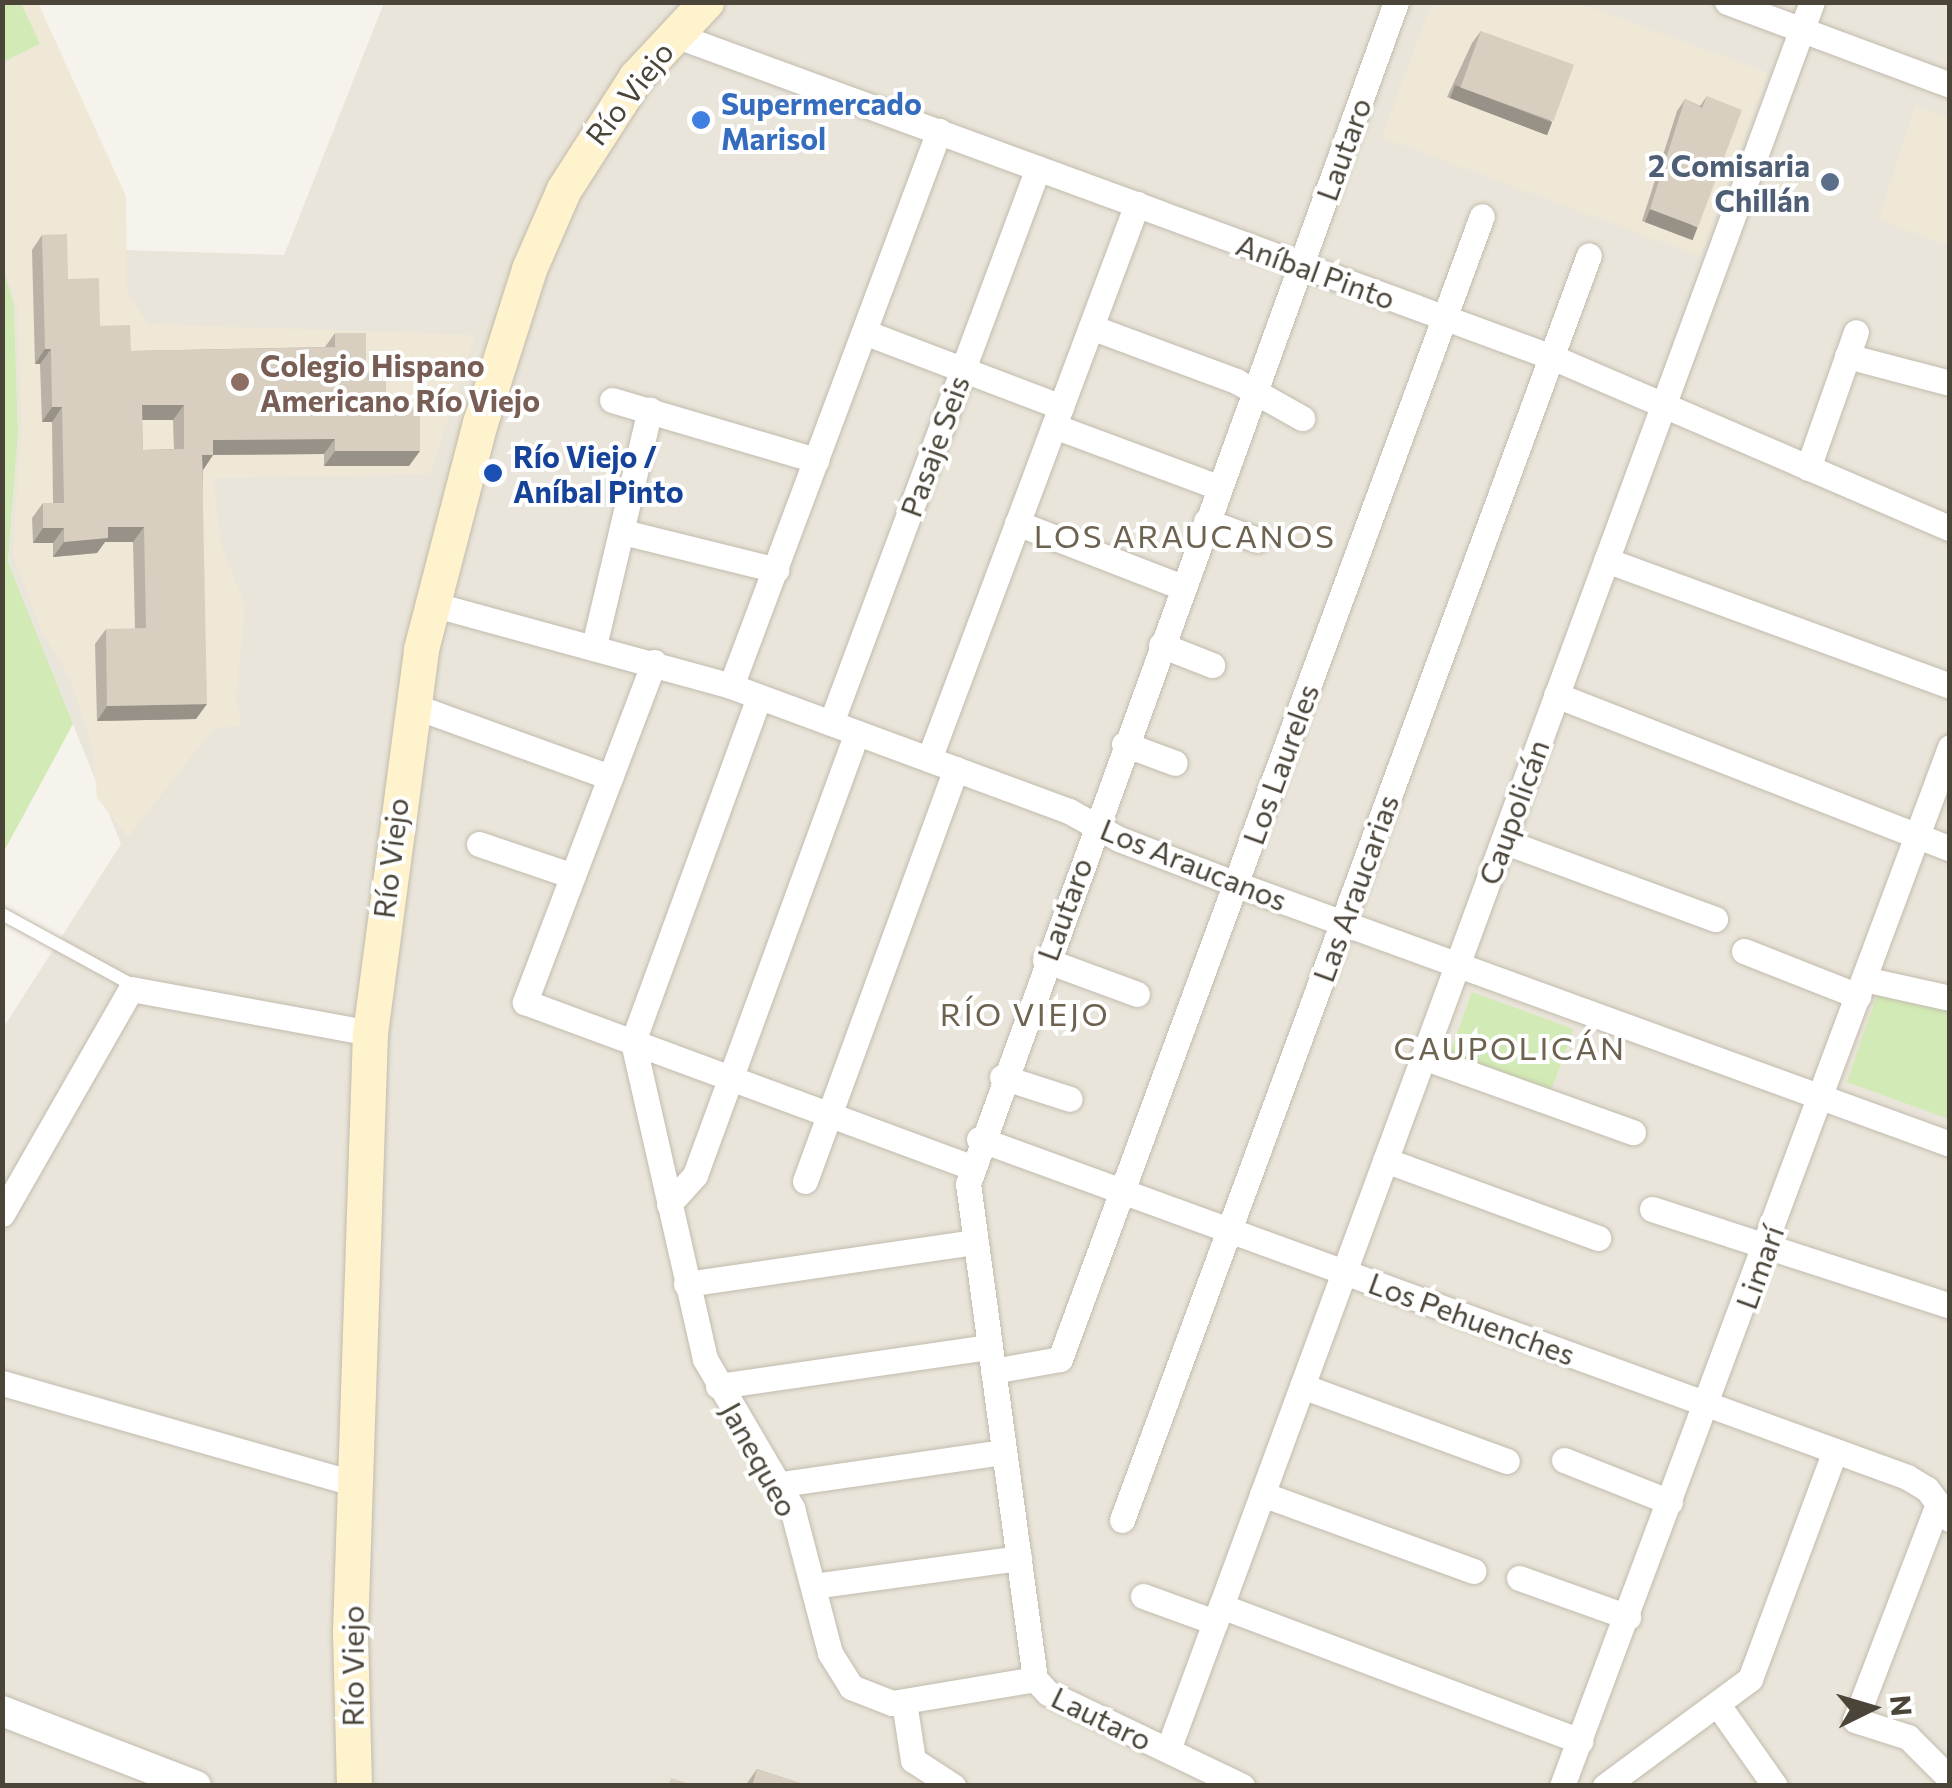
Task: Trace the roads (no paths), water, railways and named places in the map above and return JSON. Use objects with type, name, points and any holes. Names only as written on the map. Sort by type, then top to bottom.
[{"type":"main road","name":"Río Viejo","points":[[354,1786],[354,1482],[370,1033],[410,705],[456,504],[530,269],[581,155],[636,77],[706,2]]},
{"type":"street","name":"Lautaro","points":[[1242,1786],[1048,1693],[1035,1679],[974,1242],[970,1167],[1396,2]]},
{"type":"street","points":[[1727,2],[1950,85]]},
{"type":"street","name":"Caupolicán","points":[[1168,1750],[1606,560],[1668,404],[1812,2]]},
{"type":"street","name":"Aníbal Pinto","points":[[674,35],[1552,358],[1668,404],[1950,528]]},
{"type":"street","points":[[731,686],[939,132]]},
{"type":"street","name":"Pasaje Seis","points":[[831,724],[1038,168]]},
{"type":"street","points":[[929,760],[1136,204]]},
{"type":"street","name":"Los Laureles","points":[[991,1359],[1060,1359],[1482,216]]},
{"type":"street","name":"Las Araucarias","points":[[1122,1520],[1590,256]]},
{"type":"street","points":[[1091,327],[1253,392],[1302,418]]},
{"type":"street","points":[[864,332],[962,370],[1218,488]]},
{"type":"street","points":[[1808,468],[1852,344],[1950,382]]},
{"type":"street","points":[[612,400],[816,460]]},
{"type":"street","points":[[594,646],[650,410]]},
{"type":"street","points":[[1206,521],[1258,540]]},
{"type":"street","points":[[1017,523],[1182,587]]},
{"type":"street","points":[[623,532],[776,570]]},
{"type":"street","points":[[1606,560],[1950,686]]},
{"type":"street","name":"Los Araucanos","points":[[432,604],[731,686],[956,769],[1236,884],[1950,1144]]},
{"type":"street","points":[[1160,645],[1212,665]]},
{"type":"street","points":[[654,662],[525,1002],[970,1167]]},
{"type":"street","points":[[1556,695],[1950,849]]},
{"type":"street","points":[[633,1042],[760,697]]},
{"type":"street","points":[[410,705],[610,777]]},
{"type":"street","points":[[668,1204],[691,1183],[857,733]]},
{"type":"street","points":[[1124,744],[1175,763]]},
{"type":"street","name":"Limarí","points":[[1562,1786],[1767,1248],[1950,746]]},
{"type":"street","points":[[805,1181],[956,769]]},
{"type":"street","points":[[1503,841],[1715,919]]},
{"type":"street","points":[[479,844],[573,876]]},
{"type":"street","points":[[1744,951],[1861,987],[1950,998]]},
{"type":"street","points":[[1045,960],[1137,994]]},
{"type":"street","points":[[2,1214],[123,996],[136,988],[370,1033]]},
{"type":"street","name":"Janequeo","points":[[633,1042],[686,1284],[718,1386],[782,1484],[842,1678],[871,1699],[904,1702],[1035,1679]]},
{"type":"street","points":[[1423,1057],[1633,1132]]},
{"type":"street","points":[[1002,1077],[1070,1100]]},
{"type":"street","name":"Los Pehuenches","points":[[979,1138],[1835,1451],[1941,1500]]},
{"type":"street","points":[[1386,1160],[1598,1238]]},
{"type":"street","points":[[1652,1209],[1950,1306]]},
{"type":"street","points":[[686,1284],[974,1242]]},
{"type":"street","points":[[718,1386],[991,1359]]},
{"type":"street","points":[[2,1383],[354,1482]]},
{"type":"street","points":[[1302,1386],[1507,1461]]},
{"type":"street","points":[[1605,1786],[1718,1705],[1755,1668],[1835,1451]]},
{"type":"street","points":[[782,1484],[1004,1452]]},
{"type":"street","points":[[1564,1460],[1670,1502]]},
{"type":"street","points":[[1262,1494],[1473,1572]]},
{"type":"street","points":[[1941,1500],[1856,1720],[1908,1737],[1950,1778]]},
{"type":"street","points":[[813,1586],[1020,1558]]},
{"type":"street","points":[[1519,1578],[1628,1616]]},
{"type":"street","points":[[1143,1596],[1218,1614],[1577,1751],[1592,1786]]},
{"type":"street","points":[[904,1702],[913,1760],[952,1786]]},
{"type":"street","points":[[1718,1705],[1775,1786]]},
{"type":"street","points":[[2,1711],[196,1786]]},
{"type":"lane","points":[[2,914],[136,988]]},
{"type":"place","name":"Supermercado Marisol","points":[[701,120]]},
{"type":"place","name":"2 Comisaria Chillán","points":[[1830,182]]},
{"type":"place","name":"Colegio Hispano Americano Río Viejo","points":[[240,382]]},
{"type":"place","name":"Río Viejo / Aníbal Pinto","points":[[493,473]]},
{"type":"district","name":"LOS ARAUCANOS","points":[[1185,535]]},
{"type":"district","name":"RÍO VIEJO","points":[[1025,1013]]},
{"type":"district","name":"CAUPOLICÁN","points":[[1510,1047]]}]
